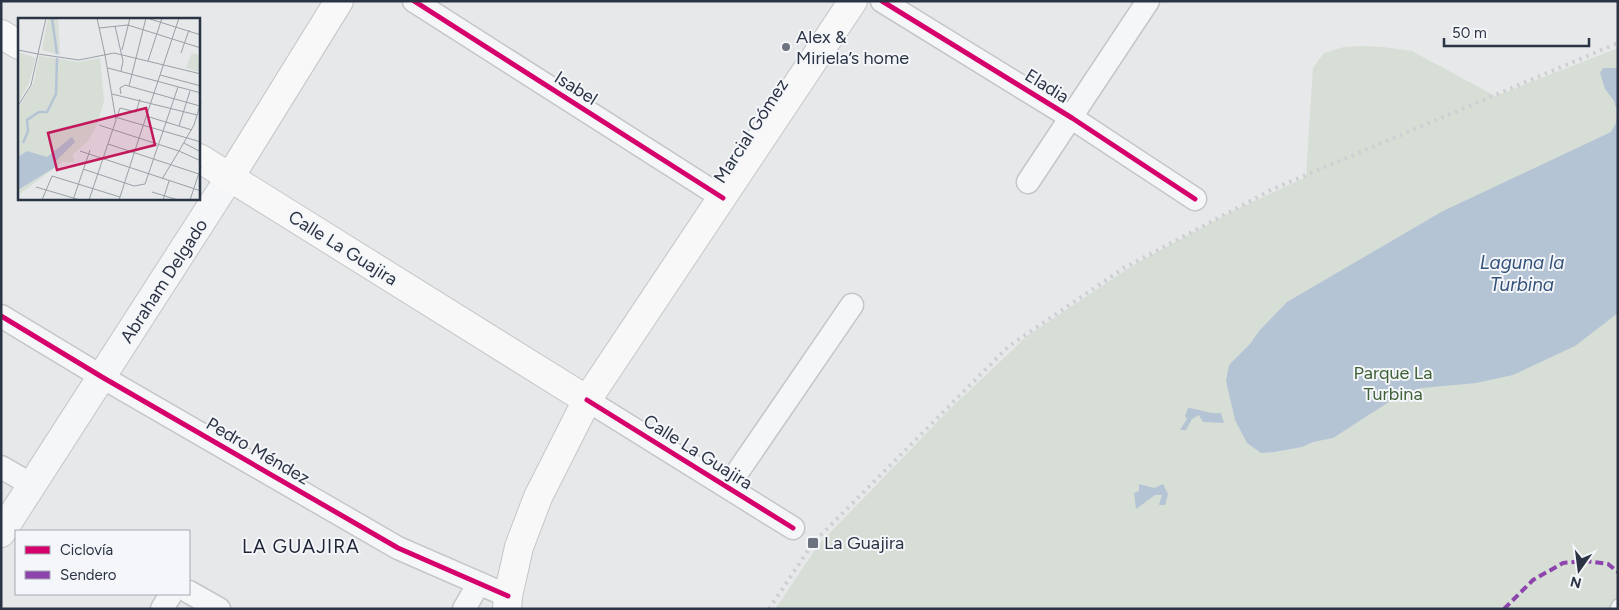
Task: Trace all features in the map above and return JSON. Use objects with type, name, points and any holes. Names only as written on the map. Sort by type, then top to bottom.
[{"type":"main road","name":"Abraham Delgado","points":[[230,177],[339,1]]},
{"type":"main road","name":"Marcial Gómez","points":[[507,602],[519,547],[538,496],[587,400],[853,1]]},
{"type":"main road","points":[[1,34],[18,44]]},
{"type":"main road","name":"Calle La Guajira","points":[[200,159],[587,400]]},
{"type":"street","name":"Isabel","points":[[414,1],[723,198]]},
{"type":"street","name":"Eladia","points":[[882,1],[1072,118],[1195,199]]},
{"type":"street","points":[[1028,182],[1148,1]]},
{"type":"street","name":"Abraham Delgado","points":[[1,533],[230,177]]},
{"type":"street","points":[[728,486],[852,305]]},
{"type":"street","name":"Pedro Méndez","points":[[1,316],[102,377],[398,548],[479,583],[507,602]]},
{"type":"street","name":"Calle La Guajira","points":[[587,400],[793,528]]},
{"type":"street","points":[[1,467],[32,485]]},
{"type":"street","points":[[464,609],[479,583]]},
{"type":"street","points":[[190,593],[219,609]]},
{"type":"street","points":[[162,609],[170,595]]},
{"type":"lane","points":[[1616,609],[1618,604]]},
{"type":"green space","name":"Parque La Turbina","points":[[1363,46],[1412,51],[1495,96],[1618,48],[1618,609],[775,609],[819,544],[949,410],[1027,336],[1135,264],[1231,212],[1306,177],[1313,68],[1324,53],[1344,47]]},
{"type":"water","name":"Laguna la Turbina","points":[[1603,68],[1618,68],[1618,313],[1575,346],[1513,375],[1476,383],[1422,388],[1395,398],[1333,438],[1313,442],[1302,447],[1261,453],[1247,443],[1235,420],[1226,381],[1229,365],[1250,344],[1259,331],[1287,302],[1443,211],[1611,132],[1616,123],[1617,111],[1614,101],[1605,89],[1600,73]]},
{"type":"water","points":[[1188,408],[1221,413],[1224,423],[1203,422],[1199,415],[1192,419],[1186,430],[1180,430],[1187,419],[1185,416]]},
{"type":"water","points":[[1139,484],[1154,488],[1163,484],[1168,494],[1165,505],[1159,505],[1162,495],[1155,495],[1136,509],[1134,493],[1139,491]]},
{"type":"railway","points":[[769,609],[813,543],[1009,346],[1124,268],[1273,189],[1618,43]]},
{"type":"marked path","points":[[1504,609],[1533,580],[1563,563],[1586,561],[1608,564],[1618,572]]},
{"type":"cycle path","points":[[414,1],[723,198]]},
{"type":"cycle path","points":[[882,1],[1072,118],[1195,199]]},
{"type":"cycle path","points":[[1,316],[102,377],[398,548],[508,596]]},
{"type":"cycle path","points":[[587,400],[793,528]]},
{"type":"place","name":"Alex & Miriela’s home","points":[[786,47]]},
{"type":"place","name":"La Guajira","points":[[813,543]]},
{"type":"district","name":"LA GUAJIRA","points":[[301,546]]}]
